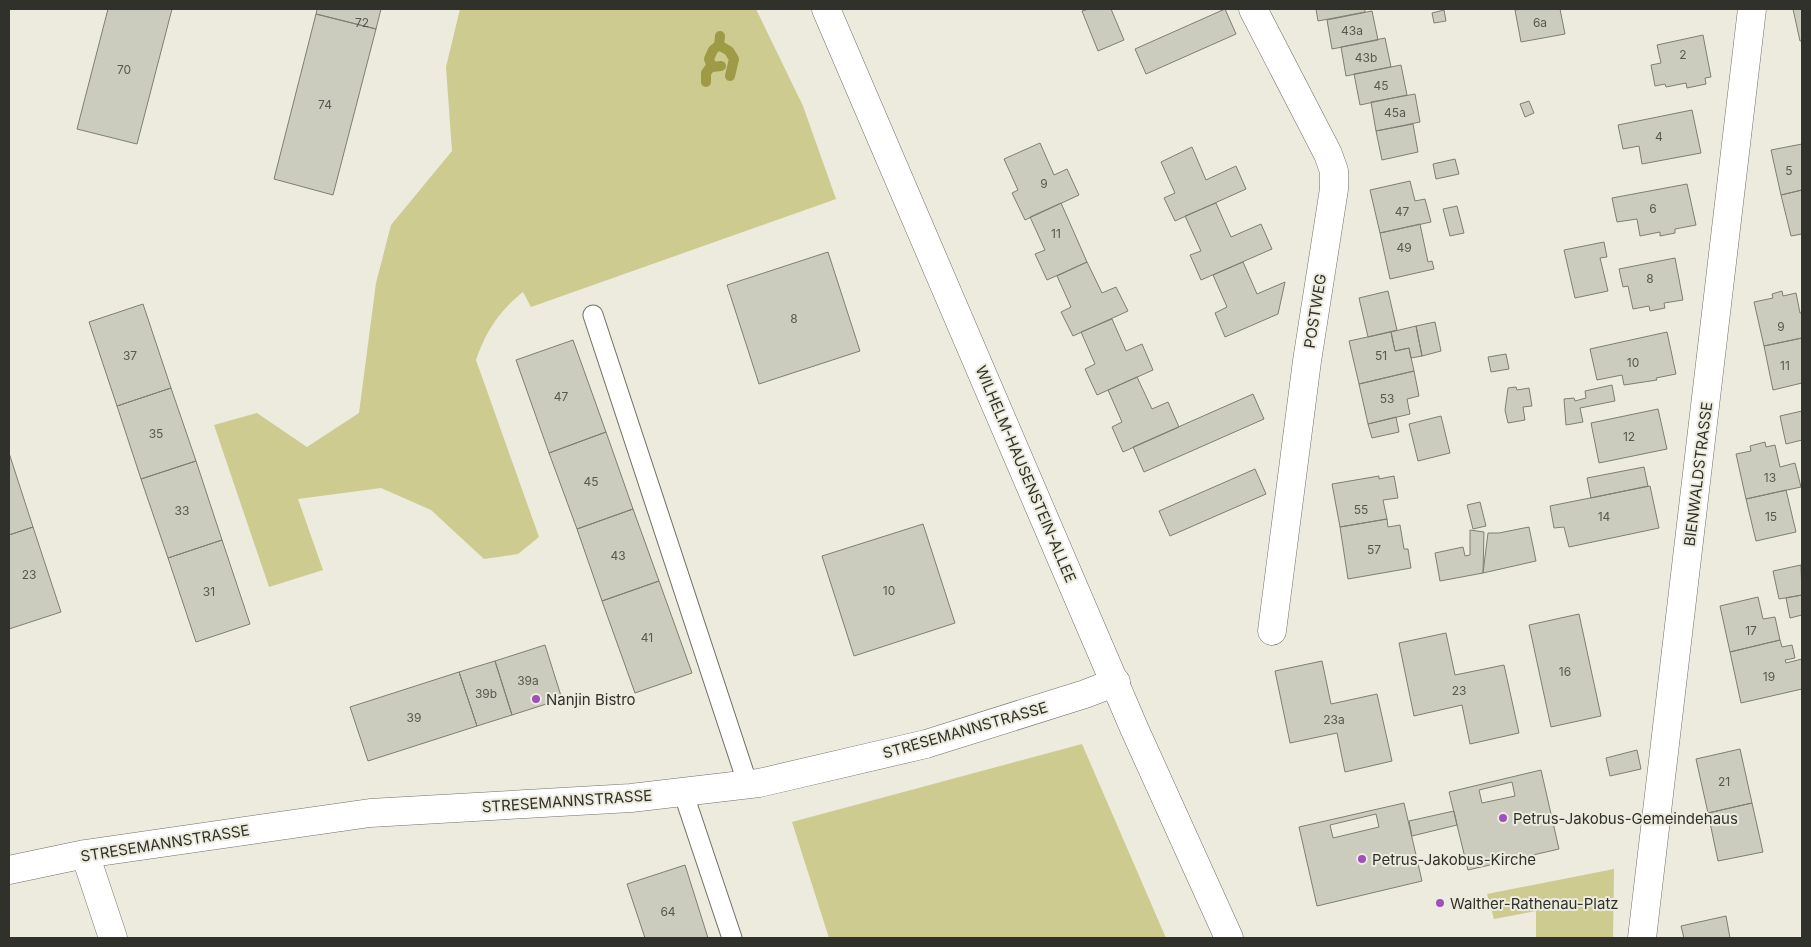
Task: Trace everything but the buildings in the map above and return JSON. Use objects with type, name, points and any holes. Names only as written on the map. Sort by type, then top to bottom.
[{"type":"street","name":"WILHELM-HAUSENSTEIN-ALLEE","points":[[826,9],[1116,682],[1229,938]]},
{"type":"street","name":"POSTWEG","points":[[1253,9],[1328,154],[1334,171],[1334,189],[1307,361],[1272,631]]},
{"type":"street","name":"BIENWALDSTRASSE","points":[[1642,938],[1752,9]]},
{"type":"street","name":"STRESEMANNSTRASSE","points":[[9,870],[85,854],[370,813],[579,801],[748,785],[926,744],[1116,682]]},
{"type":"street","points":[[85,854],[113,938]]},
{"type":"lane","points":[[593,315],[748,785]]},
{"type":"lane","points":[[683,792],[732,938]]},
{"type":"shaded area","points":[[460,9],[756,9],[803,106],[836,199],[531,307],[523,292],[500,314],[484,340],[476,360],[539,537],[518,554],[484,559],[431,510],[381,488],[298,499],[323,570],[269,587],[214,425],[257,413],[307,447],[359,413],[376,283],[391,225],[452,151],[446,67]]},
{"type":"shaded area","points":[[1082,744],[1166,938],[829,938],[792,822]]},
{"type":"shaded area","points":[[1614,869],[1613,938],[1536,938],[1536,911],[1494,919],[1487,894]]},
{"type":"waterway","points":[[720,36],[719,45],[729,51],[734,59],[730,76]]},
{"type":"waterway","points":[[719,45],[713,50],[709,59],[712,67],[721,66]]},
{"type":"waterway","points":[[706,82],[706,73],[711,66]]},
{"type":"place","name":"Nanjin Bistro","points":[[536,699]]},
{"type":"place","name":"Petrus-Jakobus-Gemeindehaus","points":[[1503,818]]},
{"type":"place","name":"Petrus-Jakobus-Kirche","points":[[1362,859]]},
{"type":"place","name":"Walther-Rathenau-Platz","points":[[1440,903]]}]
